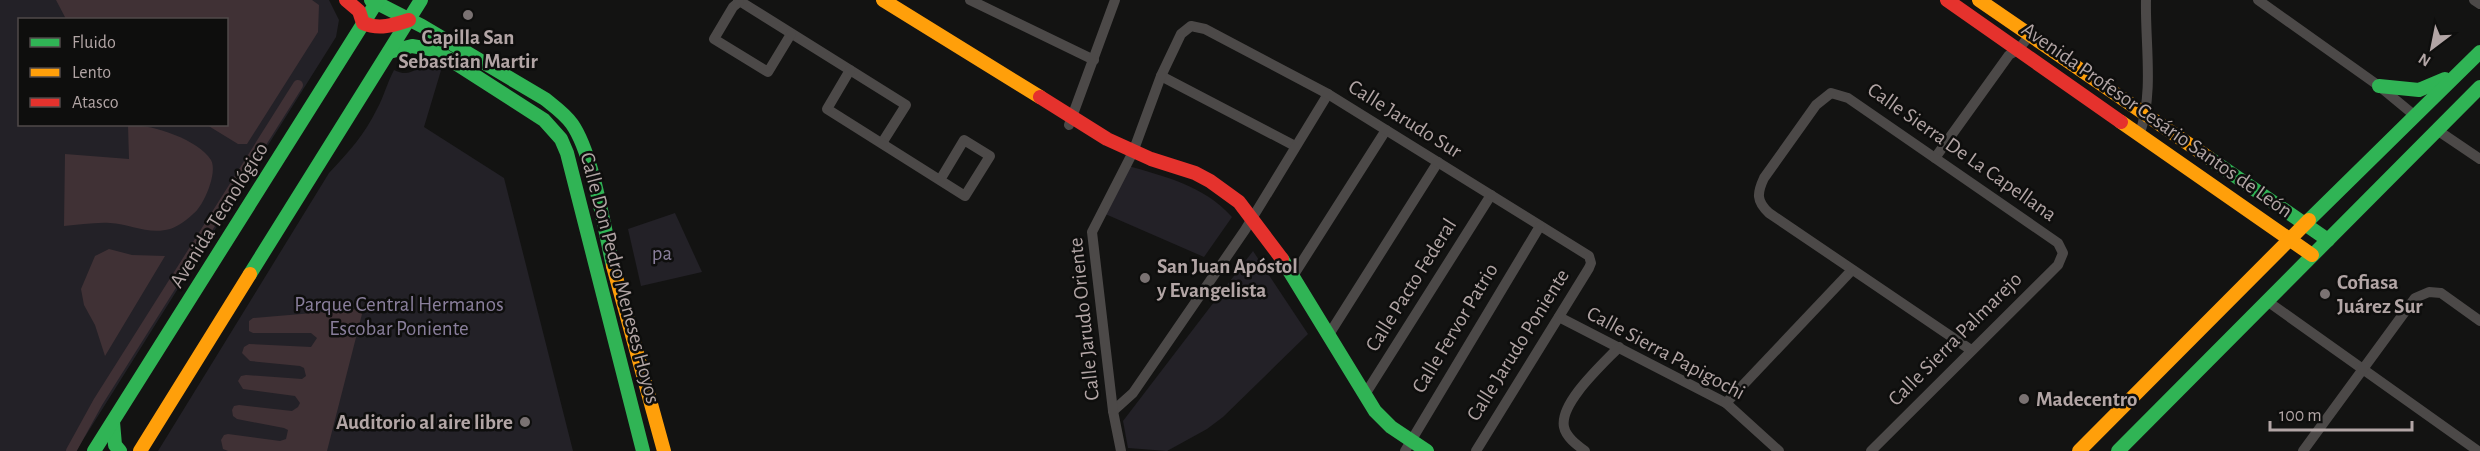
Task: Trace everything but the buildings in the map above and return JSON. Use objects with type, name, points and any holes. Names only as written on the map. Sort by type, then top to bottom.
[{"type":"street","points":[[346,0],[359,11],[363,23],[370,27],[409,20]]},
{"type":"street","points":[[140,451],[421,0]]},
{"type":"street","points":[[883,0],[1070,121],[1132,152],[1195,173],[1239,202],[1253,218],[1293,276],[1364,396],[1407,446],[1427,451]]},
{"type":"street","points":[[970,0],[1094,60]]},
{"type":"street","points":[[1070,121],[1115,0]]},
{"type":"street","name":"Avenida Profesor Cesário Santos de León","points":[[1947,0],[2291,238],[2312,255]]},
{"type":"street","name":"Avenida Profesor Cesário Santos de León","points":[[1979,0],[2328,240]]},
{"type":"street","points":[[2140,133],[2146,115],[2146,0]]},
{"type":"street","points":[[2258,0],[2379,86],[2414,115]]},
{"type":"street","points":[[2474,0],[2480,4]]},
{"type":"street","name":"Avenida Tecnológico","points":[[94,451],[375,1]]},
{"type":"street","name":"Calle Don Pedro Meneses Hoyos","points":[[375,1],[545,99],[563,113],[573,125],[581,139],[593,174],[618,286],[664,451]]},
{"type":"street","points":[[791,34],[768,72],[714,39],[738,1],[850,70],[906,105],[882,143]]},
{"type":"street","name":"Calle Jarudo Oriente","points":[[1121,451],[1113,411],[1092,232],[1132,152],[1161,76],[1181,34],[1191,26]]},
{"type":"street","name":"Calle Jarudo Sur","points":[[1191,26],[1205,29],[1328,94],[1585,252],[1591,259]]},
{"type":"street","points":[[1935,158],[2009,55],[2018,50],[2030,35]]},
{"type":"street","name":"Calle Don Pedro Meneses Hoyos","points":[[389,52],[405,47],[423,46],[435,50],[535,113],[552,127],[561,139],[567,153],[643,451]]},
{"type":"street","points":[[2079,451],[2414,115],[2480,52]]},
{"type":"street","points":[[850,70],[827,109],[965,196],[990,156],[964,140],[940,180]]},
{"type":"street","points":[[2379,86],[2419,90],[2435,85],[2458,72]]},
{"type":"street","points":[[1161,76],[1295,146]]},
{"type":"street","points":[[2118,451],[2480,87]]},
{"type":"street","name":"Calle Sierra De La Capellana","points":[[1852,270],[1768,213],[1760,205],[1759,189],[1764,178],[1816,105],[1831,93],[1848,98],[2058,243],[2063,253]]},
{"type":"street","points":[[1113,411],[1133,393],[1253,218],[1328,94]]},
{"type":"street","points":[[1293,276],[1386,129]]},
{"type":"street","points":[[2437,130],[2480,159]]},
{"type":"street","points":[[2184,164],[2194,148]]},
{"type":"street","points":[[1328,336],[1438,162]]},
{"type":"street","name":"Calle Pacto Federal","points":[[1364,396],[1491,195]]},
{"type":"street","name":"Calle Fervor Patrio","points":[[1407,446],[1540,226]]},
{"type":"street","name":"Calle Sierra Palmarejo","points":[[1871,451],[2058,265],[2063,253]]},
{"type":"street","name":"Calle Jarudo Poniente","points":[[1476,451],[1589,268],[1591,259]]},
{"type":"street","points":[[1726,403],[1852,270],[1971,350]]},
{"type":"street","points":[[2303,451],[2415,298],[2429,292],[2441,293],[2480,321]]},
{"type":"street","points":[[2267,301],[2476,448]]},
{"type":"street","name":"Calle Sierra Papigochi","points":[[1559,317],[1726,403],[1779,451]]},
{"type":"street","points":[[1585,451],[1568,437],[1564,426],[1565,415],[1581,389],[1619,347]]},
{"type":"street","points":[[630,399],[649,394]]},
{"type":"street","points":[[113,422],[115,445],[120,451]]},
{"type":"green space","points":[[0,0],[329,0],[339,20],[336,37],[76,451],[0,451]]},
{"type":"green space","name":"Parque Central Hermanos Escobar Poniente","points":[[419,57],[425,57],[442,67],[424,127],[504,178],[573,451],[158,451],[329,173],[367,127],[394,70],[404,73],[412,72],[419,62]]},
{"type":"green space","points":[[1125,165],[1169,178],[1196,190],[1221,206],[1232,217],[1204,257],[1103,213]]},
{"type":"green space","name":"pa","points":[[675,213],[702,272],[641,286],[628,229]]},
{"type":"green space","points":[[1253,251],[1308,334],[1223,417],[1207,429],[1167,451],[1128,448],[1123,421]]},
{"type":"shaded area","points":[[56,0],[312,0],[319,5],[318,32],[247,144],[238,144],[209,126],[228,126],[228,18],[65,18]]},
{"type":"shaded area","points":[[128,126],[144,126],[173,134],[205,152],[211,160],[213,172],[209,188],[193,214],[173,228],[162,231],[110,223],[64,226],[65,154],[129,159]]},
{"type":"shaded area","points":[[109,249],[132,255],[165,256],[105,356],[95,325],[84,305],[81,289],[95,256]]},
{"type":"shaded area","points":[[360,309],[362,314],[327,451],[228,451],[223,449],[221,440],[224,435],[228,434],[280,441],[286,439],[288,430],[284,428],[237,419],[233,416],[234,406],[292,411],[300,403],[295,396],[243,389],[238,381],[241,376],[302,379],[306,376],[304,368],[300,366],[250,361],[242,353],[244,347],[249,344],[311,347],[317,338],[311,333],[253,333],[249,331],[249,321],[253,318]]},
{"type":"waterway","points":[[71,451],[98,402],[298,85]]},
{"type":"traffic: fast","points":[[371,0],[422,26],[545,99],[566,117],[579,137],[592,172],[613,266]]},
{"type":"traffic: fast","points":[[94,451],[378,0]]},
{"type":"traffic: fast","points":[[250,274],[421,0]]},
{"type":"traffic: fast","points":[[389,52],[412,46],[435,50],[544,120],[561,139],[567,153],[643,451]]},
{"type":"traffic: fast","points":[[2309,220],[2480,52]]},
{"type":"traffic: fast","points":[[2379,86],[2419,90],[2445,79]]},
{"type":"traffic: fast","points":[[2118,451],[2480,87]]},
{"type":"traffic: fast","points":[[2209,158],[2328,240]]},
{"type":"traffic: fast","points":[[1282,259],[1375,411],[1391,427],[1427,451]]},
{"type":"traffic: fast","points":[[113,422],[115,445],[120,451]]},
{"type":"traffic: slow","points":[[883,0],[1040,97]]},
{"type":"traffic: slow","points":[[1979,0],[2209,158]]},
{"type":"traffic: slow","points":[[2121,122],[2312,255]]},
{"type":"traffic: slow","points":[[2079,451],[2309,220]]},
{"type":"traffic: slow","points":[[613,266],[664,451]]},
{"type":"traffic: slow","points":[[140,451],[250,274]]},
{"type":"traffic: jam","points":[[346,0],[359,11],[363,23],[369,25],[386,26],[409,20]]},
{"type":"traffic: jam","points":[[1947,0],[2121,122]]},
{"type":"traffic: jam","points":[[1040,97],[1107,139],[1151,159],[1195,173],[1210,181],[1239,202],[1282,259]]},
{"type":"place","name":"Capilla San Sebastian Martir","points":[[468,15]]},
{"type":"place","name":"San Juan Apóstol y Evangelista","points":[[1145,278]]},
{"type":"place","name":"Cofiasa Juárez Sur","points":[[2325,294]]},
{"type":"place","name":"Madecentro","points":[[2024,399]]},
{"type":"place","name":"Auditorio al aire libre","points":[[525,422]]}]
